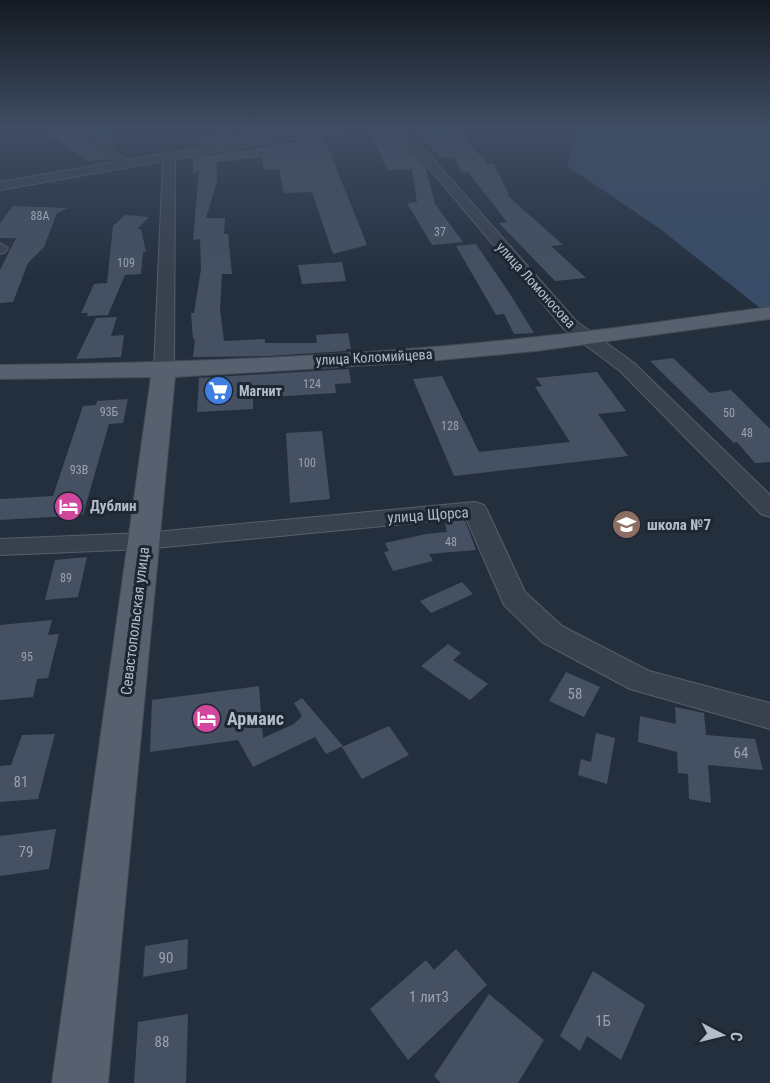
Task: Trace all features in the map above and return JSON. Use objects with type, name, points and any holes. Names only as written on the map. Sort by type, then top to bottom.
[{"type":"main road","name":"улица Коломийцева","points":[[0,372],[164,370],[406,356],[586,337],[770,313]]},
{"type":"main road","name":"Севастопольская улица","points":[[80,1083],[164,370]]},
{"type":"street","points":[[0,186],[51,178]]},
{"type":"street","name":"Севастопольская улица","points":[[164,370],[169,178]]},
{"type":"street","name":"улица Ломоносова","points":[[443,178],[570,325],[627,367],[770,510]]},
{"type":"street","name":"улица Щорса","points":[[0,547],[144,541],[475,510],[514,598],[552,634],[641,681],[770,716]]},
{"type":"water","points":[[584,178],[770,178],[770,316],[659,228]]},
{"type":"building","points":[[198,178],[217,178],[206,218],[225,218],[224,234],[228,234],[232,274],[222,274],[220,310],[224,341],[265,339],[265,343],[317,343],[316,335],[348,333],[351,349],[268,356],[193,357],[195,339],[193,339],[191,313],[194,313],[201,269],[200,239],[193,240]]},
{"type":"building","points":[[281,178],[340,178],[367,245],[333,254],[312,192],[284,193]]},
{"type":"building","points":[[413,178],[428,178],[435,204],[463,242],[432,245],[407,203],[417,202]]},
{"type":"building","points":[[472,178],[501,178],[509,195],[507,195],[563,245],[551,246],[586,278],[555,281],[499,223],[507,222]]},
{"type":"building","points":[[13,206],[68,208],[57,213],[44,247],[28,263],[13,302],[0,303],[0,270],[16,238],[0,238],[0,223]]},
{"type":"building","points":[[125,215],[149,217],[137,229],[141,229],[146,252],[143,252],[141,274],[125,275],[108,315],[87,316],[88,313],[81,313],[94,284],[107,283],[113,226]]},
{"type":"building","points":[[476,244],[534,333],[514,334],[504,314],[496,315],[456,246]]},
{"type":"building","points":[[342,262],[346,281],[302,284],[298,265]]},
{"type":"building","points":[[117,317],[111,336],[124,335],[121,357],[76,359],[96,318]]},
{"type":"building","points":[[673,358],[710,393],[731,390],[770,429],[770,462],[755,463],[737,442],[734,443],[650,361]]},
{"type":"building","points":[[349,369],[351,383],[335,384],[336,393],[253,398],[253,409],[197,412],[199,378]]},
{"type":"building","points":[[597,372],[626,411],[598,414],[628,456],[454,476],[413,379],[442,376],[479,452],[570,442],[535,387],[542,386],[536,378]]},
{"type":"building","points":[[128,399],[123,423],[109,424],[83,515],[0,520],[0,499],[53,496],[83,406],[96,405],[97,401]]},
{"type":"building","points":[[322,431],[330,499],[290,503],[286,433]]},
{"type":"building","points":[[465,520],[476,550],[429,554],[433,561],[393,571],[384,552],[389,551],[385,543],[447,532],[445,522]]},
{"type":"building","points":[[87,557],[78,597],[45,600],[55,560]]},
{"type":"building","points":[[462,582],[473,594],[431,613],[420,601]]},
{"type":"building","points":[[52,620],[48,635],[59,634],[48,678],[37,679],[33,697],[0,700],[0,625]]},
{"type":"building","points":[[448,644],[461,653],[453,660],[488,684],[470,700],[421,666]]},
{"type":"building","points":[[566,672],[600,687],[584,717],[549,701]]},
{"type":"building","name":"Армаис","points":[[259,686],[263,738],[294,724],[302,716],[294,703],[302,698],[343,746],[326,754],[315,737],[253,767],[238,740],[150,752],[152,700]]},
{"type":"building","points":[[675,707],[704,713],[706,735],[755,739],[763,770],[708,765],[711,803],[689,799],[688,774],[678,773],[677,752],[638,742],[640,716],[676,724]]},
{"type":"building","points":[[389,726],[409,755],[362,779],[342,747]]},
{"type":"building","points":[[596,733],[615,738],[607,784],[578,775],[581,759],[591,762]]},
{"type":"building","points":[[55,734],[38,799],[0,802],[0,766],[11,765],[22,735]]},
{"type":"building","points":[[56,829],[49,869],[0,876],[0,836]]},
{"type":"building","points":[[188,939],[187,969],[143,977],[145,946]]},
{"type":"building","points":[[456,949],[487,985],[408,1060],[370,1009],[426,960],[434,970]]},
{"type":"building","points":[[593,971],[645,1005],[621,1060],[587,1036],[580,1051],[560,1036]]},
{"type":"building","points":[[489,994],[544,1040],[518,1083],[441,1083],[434,1076]]},
{"type":"building","points":[[188,1014],[186,1083],[134,1083],[138,1022]]},
{"type":"place","name":"Магнит","points":[[218,391]]},
{"type":"place","name":"Дублин","points":[[69,506]]},
{"type":"place","name":"школа №7","points":[[626,525]]},
{"type":"place","name":"Армаис","points":[[206,718]]}]
